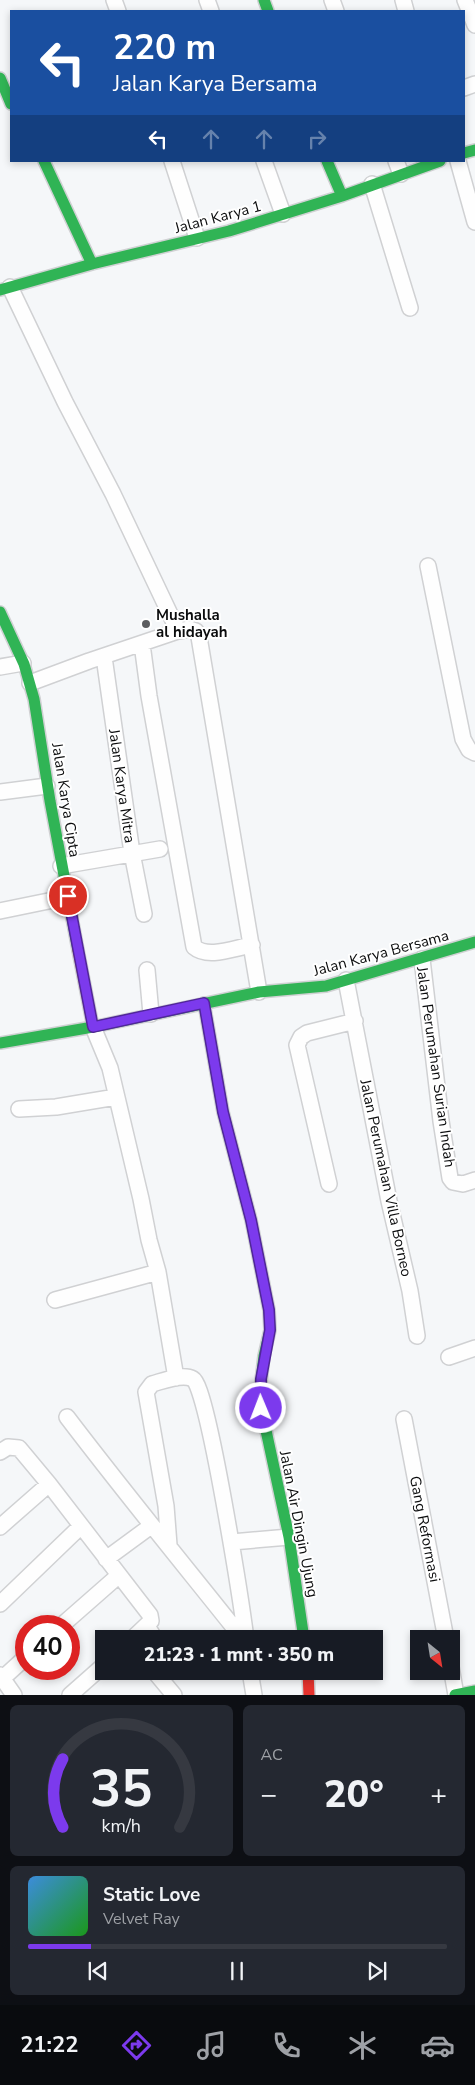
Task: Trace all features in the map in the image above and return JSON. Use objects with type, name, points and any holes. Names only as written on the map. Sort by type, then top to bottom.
[{"type":"street","points":[[465,0],[475,27]]},
{"type":"street","points":[[0,78],[10,102]]},
{"type":"street","points":[[44,162],[92,264]]},
{"type":"street","points":[[172,162],[197,238]]},
{"type":"street","points":[[264,162],[284,214]]},
{"type":"street","points":[[328,162],[342,196]]},
{"type":"street","name":"Jalan Karya 1","points":[[5,289],[92,264],[229,231],[342,196],[372,184],[398,168],[434,162]]},
{"type":"street","points":[[458,162],[475,222]]},
{"type":"street","points":[[372,184],[410,308]]},
{"type":"street","points":[[5,289],[113,494],[178,631]]},
{"type":"street","points":[[428,566],[463,739],[469,750],[475,753]]},
{"type":"street","name":"Jalan Karya Cipta","points":[[0,612],[24,663],[30,683],[41,736],[47,786],[93,1027]]},
{"type":"street","points":[[30,683],[178,631],[190,629],[196,631],[260,992]]},
{"type":"street","points":[[142,644],[149,696],[194,947],[200,952],[213,953],[252,944]]},
{"type":"street","name":"Jalan Karya Mitra","points":[[104,657],[132,853],[144,914]]},
{"type":"street","points":[[0,667],[24,663]]},
{"type":"street","points":[[0,792],[47,786]]},
{"type":"street","points":[[62,866],[160,849]]},
{"type":"street","points":[[0,911],[68,896]]},
{"type":"street","name":"Jalan Karya Bersama","points":[[0,1043],[93,1027],[260,992],[326,986],[475,942]]},
{"type":"street","name":"Jalan Perumahan Surian Indah","points":[[422,959],[441,1121],[450,1178],[454,1182],[463,1184],[475,1180]]},
{"type":"street","points":[[147,970],[152,1014]]},
{"type":"street","name":"Jalan Perumahan Villa Borneo","points":[[346,980],[389,1201],[410,1291],[417,1336]]},
{"type":"street","name":"Jalan Air Dingin Ujung","points":[[204,1003],[223,1112],[251,1220],[269,1310],[270,1330],[264,1356],[259,1398],[289,1537],[303,1630]]},
{"type":"street","points":[[329,1184],[297,1044],[301,1037],[307,1033],[355,1022]]},
{"type":"street","points":[[93,1027],[110,1068],[158,1272],[176,1378]]},
{"type":"street","points":[[19,1109],[56,1107],[116,1097]]},
{"type":"street","points":[[55,1300],[158,1272]]},
{"type":"street","points":[[449,1356],[475,1348]]},
{"type":"street","points":[[168,1545],[166,1506],[146,1392],[152,1384],[176,1378],[191,1378],[198,1387],[204,1405],[232,1542],[243,1630]]},
{"type":"street","points":[[67,1417],[150,1526],[168,1545],[237,1630]]},
{"type":"street","name":"Gang Reformasi","points":[[404,1419],[444,1630]]},
{"type":"street","points":[[0,1452],[8,1447],[19,1448],[150,1615],[151,1630]]},
{"type":"street","points":[[0,1527],[49,1484]]},
{"type":"street","points":[[0,1604],[81,1526]]},
{"type":"street","points":[[106,1559],[150,1526]]},
{"type":"street","points":[[232,1542],[289,1537]]},
{"type":"street","points":[[74,1615],[118,1576]]},
{"type":"street","points":[[14,1695],[1,1677],[15,1666]]},
{"type":"street","points":[[70,1695],[95,1673]]},
{"type":"street","points":[[162,1680],[174,1695]]},
{"type":"street","points":[[252,1680],[254,1695]]},
{"type":"street","points":[[308,1680],[309,1695]]},
{"type":"street","points":[[453,1680],[456,1695],[475,1691]]},
{"type":"traffic: fast","points":[[264,0],[268,10]]},
{"type":"traffic: fast","points":[[0,78],[10,102]]},
{"type":"traffic: fast","points":[[465,153],[475,150]]},
{"type":"traffic: fast","points":[[44,162],[92,264]]},
{"type":"traffic: fast","points":[[327,162],[342,196]]},
{"type":"traffic: fast","points":[[0,290],[92,264],[229,231],[342,196],[437,162]]},
{"type":"traffic: fast","points":[[0,612],[24,664],[34,699],[50,801],[78,950]]},
{"type":"traffic: fast","points":[[0,1043],[93,1027],[259,992],[326,986],[475,942]]},
{"type":"traffic: fast","points":[[204,1003],[223,1112],[251,1220],[269,1310],[270,1330],[264,1356],[259,1398],[289,1537],[303,1630]]},
{"type":"traffic: fast","points":[[455,1695],[475,1691]]},
{"type":"traffic: slow","points":[[78,950],[93,1027]]},
{"type":"traffic: jam","points":[[308,1680],[309,1695]]},
{"type":"place","name":"Mushalla al hidayah","points":[[146,624]]},
{"type":"route","points":[[68,896],[93,1027],[204,1003],[223,1112],[251,1220],[269,1310],[270,1330],[264,1356],[259,1398],[261,1408]]}]
